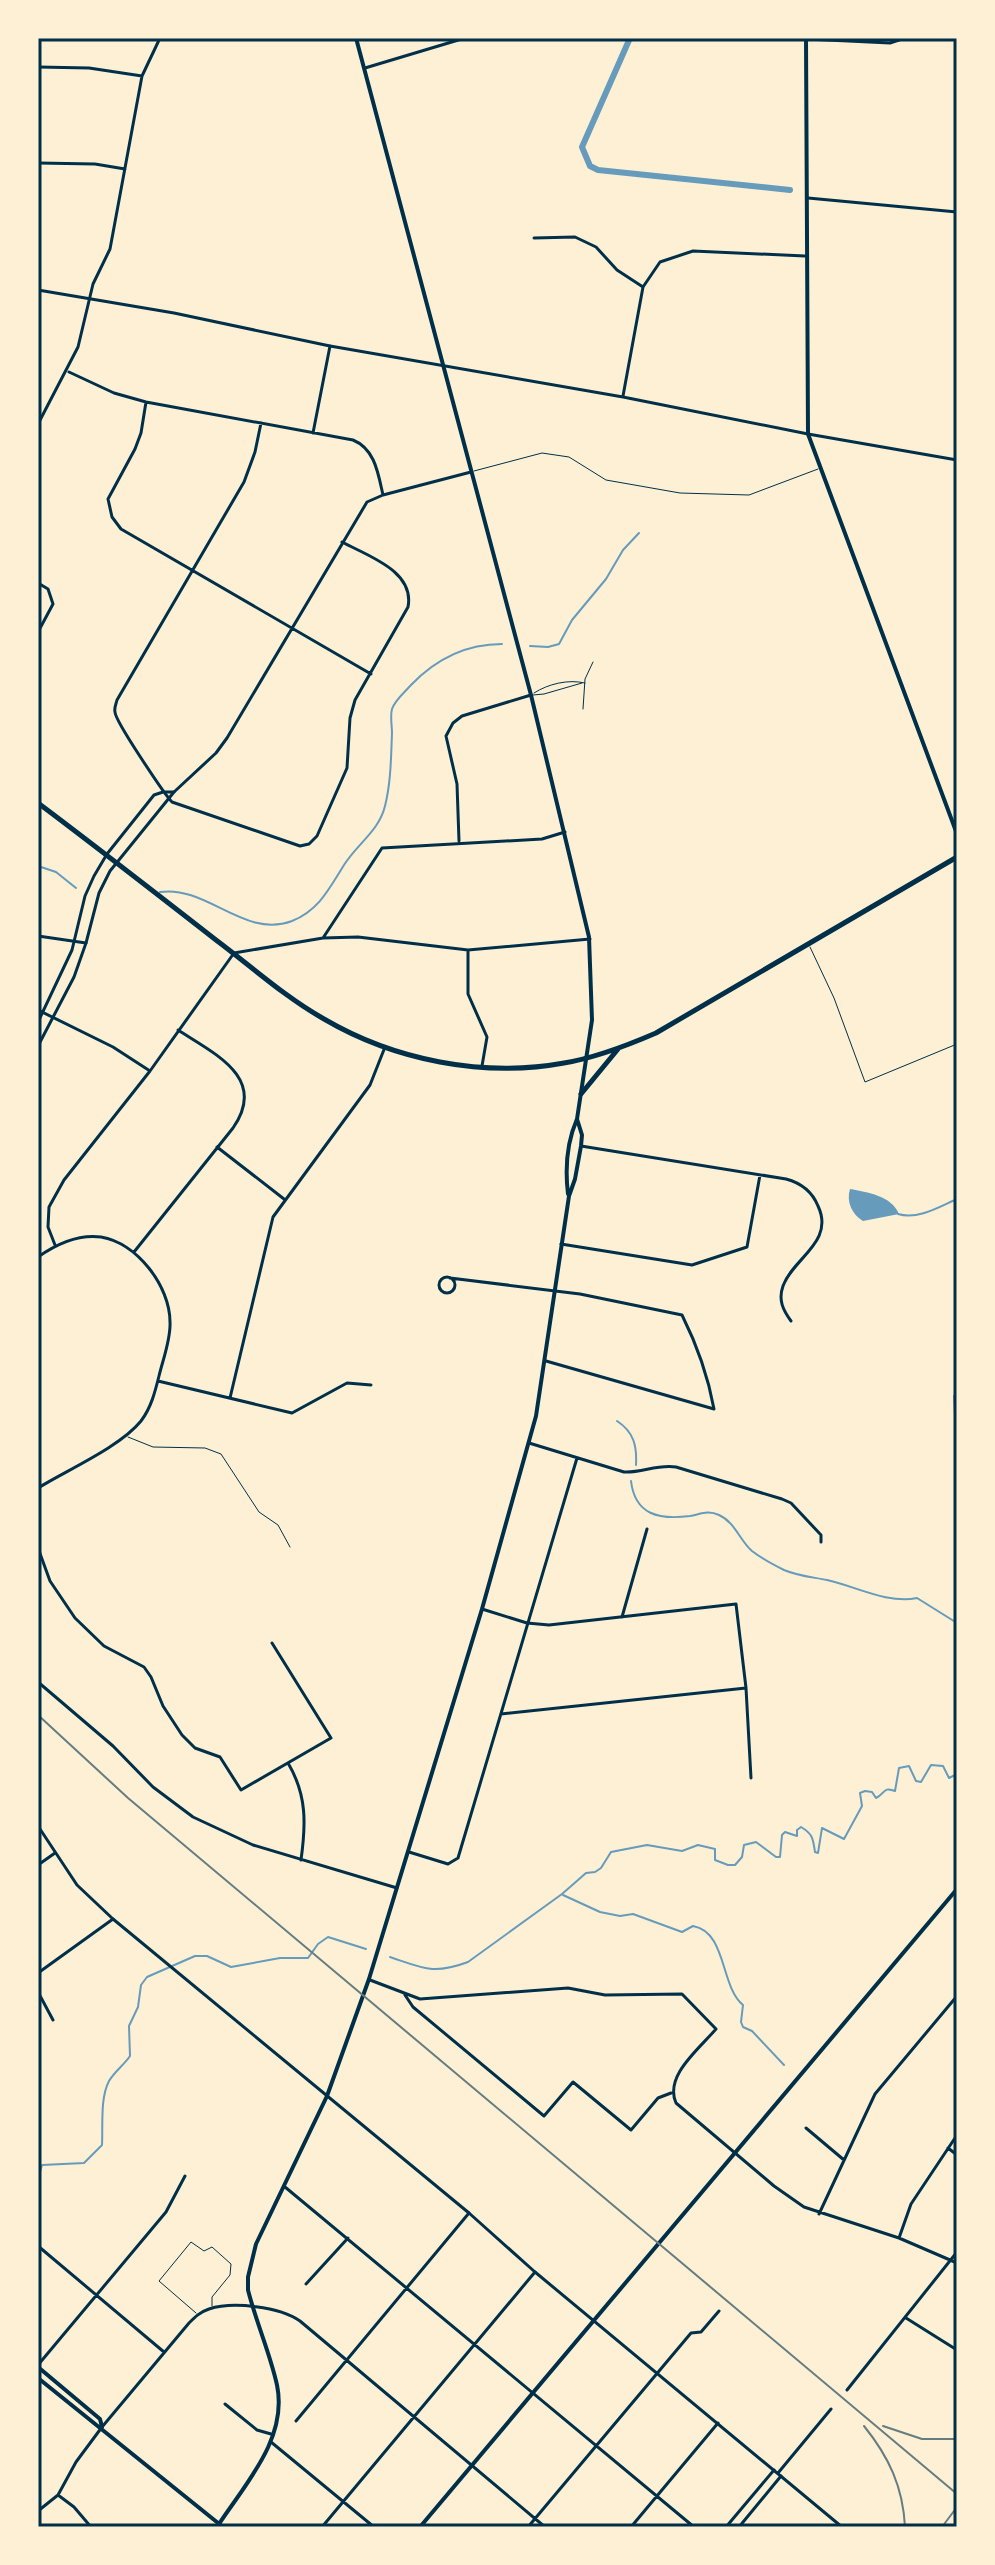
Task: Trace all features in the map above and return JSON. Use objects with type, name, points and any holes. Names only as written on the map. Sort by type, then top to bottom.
[{"type":"highway","points":[[38,803],[311,1011],[353,1035],[385,1047],[431,1060],[482,1067],[538,1066],[586,1058],[673,1025],[957,857]]},
{"type":"highway","points":[[581,1094],[619,1048]]},
{"type":"main road","points":[[356,38],[531,695],[590,939],[593,997],[577,1119],[571,1133],[566,1177],[569,1196]]},
{"type":"main road","points":[[806,38],[808,434],[957,834]]},
{"type":"main road","points":[[38,2378],[220,2526],[274,2435],[278,2411],[276,2383],[252,2307],[248,2277],[256,2244],[327,2096],[369,1979],[482,1609],[529,1443],[546,1361],[561,1244],[581,1146],[582,1135],[577,1119]]},
{"type":"main road","points":[[420,2527],[957,1889]]},
{"type":"main road","points":[[38,2366],[100,2419],[102,2427]]},
{"type":"street","points":[[38,424],[78,347],[88,298],[110,249],[142,76],[160,38]]},
{"type":"street","points":[[364,69],[465,38]]},
{"type":"street","points":[[806,38],[890,43],[905,38]]},
{"type":"street","points":[[38,67],[89,68],[142,76]]},
{"type":"street","points":[[38,164],[95,164],[125,169]]},
{"type":"street","points":[[808,198],[957,212]]},
{"type":"street","points":[[534,238],[575,237],[596,247],[617,270],[643,287]]},
{"type":"street","points":[[623,397],[643,287],[660,262],[693,251],[805,256]]},
{"type":"street","points":[[38,290],[957,460]]},
{"type":"street","points":[[313,433],[330,346]]},
{"type":"street","points":[[67,371],[114,393],[146,402],[353,440],[368,449],[376,465],[383,495]]},
{"type":"street","points":[[146,402],[135,449],[108,499],[112,517],[121,529],[371,674]]},
{"type":"street","points":[[261,423],[244,482],[117,700],[114,713],[169,799],[300,846],[309,844],[325,821],[347,768],[350,718],[355,700],[408,607],[410,596],[408,586],[392,570],[342,542]]},
{"type":"street","points":[[38,1046],[74,977],[99,893],[117,863],[174,792],[216,753],[367,502],[471,472]]},
{"type":"street","points":[[38,583],[48,589],[53,604],[38,632]]},
{"type":"street","points":[[459,842],[457,784],[446,736],[453,723],[462,716],[531,695]]},
{"type":"street","points":[[38,1022],[75,941],[89,887],[107,854],[154,795],[174,792]]},
{"type":"street","points":[[136,818],[145,827]]},
{"type":"street","points":[[323,938],[382,848],[542,839],[566,832]]},
{"type":"street","points":[[89,887],[99,893]]},
{"type":"street","points":[[38,936],[86,943]]},
{"type":"street","points":[[55,1245],[48,1227],[49,1207],[64,1180],[150,1071],[234,953],[323,938],[358,937],[468,950],[590,939]]},
{"type":"street","points":[[468,950],[468,994],[487,1037],[482,1067]]},
{"type":"street","points":[[38,1010],[113,1047],[150,1071]]},
{"type":"street","points":[[133,1253],[240,1118],[245,1107],[245,1089],[241,1078],[232,1068],[178,1030]]},
{"type":"street","points":[[230,1398],[273,1217],[370,1085],[385,1047]]},
{"type":"street","points":[[581,1146],[796,1182],[809,1191],[820,1209],[821,1227],[816,1243],[788,1276],[782,1288],[782,1307],[791,1321]]},
{"type":"street","points":[[217,1147],[285,1199]]},
{"type":"street","points":[[561,1244],[692,1265],[747,1247],[760,1175]]},
{"type":"street","points":[[38,1257],[55,1245],[100,1237],[133,1253],[154,1274],[166,1297],[170,1322],[158,1381],[146,1414],[126,1435],[38,1488]]},
{"type":"street","points":[[467,1282],[447,1293],[440,1288],[441,1281],[450,1278],[555,1291],[682,1315],[698,1350],[714,1409],[546,1361]]},
{"type":"street","points":[[450,1278],[454,1288]]},
{"type":"street","points":[[158,1381],[292,1413],[347,1383],[371,1385]]},
{"type":"street","points":[[529,1443],[624,1472],[638,1472],[659,1465],[676,1467],[782,1499],[791,1503],[821,1535],[821,1542]]},
{"type":"street","points":[[409,1852],[448,1864],[458,1858],[577,1458]]},
{"type":"street","points":[[622,1617],[647,1529]]},
{"type":"street","points":[[38,1548],[50,1581],[75,1618],[104,1646],[144,1667],[179,1731],[195,1748],[220,1757],[241,1790],[331,1738],[272,1643]]},
{"type":"street","points":[[482,1609],[527,1623],[549,1625],[736,1604],[746,1688],[751,1778]]},
{"type":"street","points":[[38,1682],[182,1810],[231,1837],[397,1888]]},
{"type":"street","points":[[501,1714],[746,1688]]},
{"type":"street","points":[[288,1763],[299,1783],[304,1804],[305,1831],[301,1860]]},
{"type":"street","points":[[38,1826],[77,1885],[113,1919],[469,2213],[535,2272],[840,2526]]},
{"type":"street","points":[[38,1865],[55,1853]]},
{"type":"street","points":[[38,1973],[113,1919]]},
{"type":"street","points":[[369,1979],[420,1999],[568,1988],[605,1995],[682,1994],[716,2029],[674,2078],[671,2093],[676,2103],[791,2199],[819,2214],[899,2238],[957,2263]]},
{"type":"street","points":[[38,1992],[53,2020]]},
{"type":"street","points":[[404,1993],[418,2011],[544,2116],[573,2082],[631,2130],[658,2098],[671,2093]]},
{"type":"street","points":[[819,2214],[875,2094],[957,1996]]},
{"type":"street","points":[[418,2011],[420,1999]]},
{"type":"street","points":[[806,2128],[844,2160]]},
{"type":"street","points":[[899,2238],[911,2204],[957,2135]]},
{"type":"street","points":[[948,2148],[957,2155]]},
{"type":"street","points":[[38,2366],[166,2212],[185,2176]]},
{"type":"street","points":[[284,2187],[694,2527]]},
{"type":"street","points":[[296,2421],[469,2213]]},
{"type":"street","points":[[306,2284],[348,2238]]},
{"type":"street","points":[[38,2246],[164,2352]]},
{"type":"street","points":[[847,2390],[957,2252]]},
{"type":"street","points":[[322,2527],[535,2272]]},
{"type":"street","points":[[38,2511],[58,2495],[76,2462],[102,2427],[197,2315],[212,2307],[252,2307],[286,2311],[545,2527]]},
{"type":"street","points":[[528,2527],[691,2333],[701,2332],[719,2311]]},
{"type":"street","points":[[906,2318],[957,2350]]},
{"type":"street","points":[[225,2404],[257,2430],[274,2435]]},
{"type":"street","points":[[739,2527],[778,2473],[831,2409]]},
{"type":"street","points":[[631,2527],[718,2423]]},
{"type":"street","points":[[271,2442],[374,2527]]},
{"type":"street","points":[[726,2527],[778,2473]]},
{"type":"street","points":[[58,2495],[74,2507],[91,2527]]},
{"type":"lane","points":[[471,472],[542,453],[569,457],[606,480],[680,493],[749,495],[820,469]]},
{"type":"lane","points":[[583,709],[585,683],[593,662]]},
{"type":"lane","points":[[531,695],[542,688],[573,680],[585,683]]},
{"type":"lane","points":[[531,695],[585,683]]},
{"type":"lane","points":[[809,945],[834,998],[865,1082],[957,1044]]},
{"type":"lane","points":[[126,1435],[149,1447],[205,1448],[221,1454],[259,1512],[278,1525],[290,1547]]},
{"type":"lane","points":[[197,2315],[159,2281],[191,2242],[204,2251],[212,2247],[231,2264],[230,2275],[212,2297],[212,2307]]},
{"type":"water","points":[[850,1189],[885,1199],[899,1214],[863,1221],[851,1207]]},
{"type":"waterway","points":[[630,38],[582,147],[590,166],[598,170],[790,190]]},
{"type":"waterway","points":[[530,646],[559,644],[572,620],[639,533]]},
{"type":"waterway","points":[[160,892],[194,896],[258,923],[274,925],[292,921],[309,911],[322,898],[382,815],[390,779],[391,715],[395,702],[420,676],[452,655],[476,647],[502,644]]},
{"type":"waterway","points":[[38,866],[56,872],[76,888]]},
{"type":"waterway","points":[[898,1214],[921,1214],[957,1199]]},
{"type":"waterway","points":[[957,1393],[954,1396],[957,1451]]},
{"type":"waterway","points":[[617,1421],[633,1440],[636,1465]]},
{"type":"waterway","points":[[631,1481],[638,1501],[650,1513],[668,1517],[715,1514],[725,1518],[752,1551],[784,1570],[883,1597],[917,1598],[957,1623]]},
{"type":"waterway","points":[[390,1957],[437,1969],[468,1962],[586,1873],[601,1868],[611,1852],[647,1845],[682,1851],[698,1845],[715,1849],[715,1860],[735,1865],[742,1857],[744,1845],[756,1842],[780,1857],[782,1835],[785,1832],[797,1836],[797,1830],[801,1827],[810,1835],[818,1853],[822,1828],[844,1839],[862,1806],[860,1793],[872,1792],[876,1798],[886,1790],[895,1791],[899,1768],[909,1766],[916,1781],[921,1782],[931,1765],[943,1766],[949,1778],[957,1774]]},
{"type":"waterway","points":[[563,1895],[600,1912],[620,1916],[633,1914],[682,1932],[693,1926],[704,1930],[718,1949],[730,1985],[743,2005],[743,2027],[752,2031],[784,2065]]},
{"type":"waterway","points":[[38,2179],[42,2165],[84,2163],[102,2145],[106,2088],[111,2077],[130,2056],[129,2026],[138,2007],[141,1985],[147,1977],[195,1956],[207,1956],[231,1967],[280,1958],[308,1958],[318,1944],[328,1937],[366,1949]]},
{"type":"railway","points":[[38,1715],[128,1798],[957,2494]]},
{"type":"railway","points":[[864,2426],[893,2473],[905,2527]]},
{"type":"railway","points":[[883,2426],[922,2439],[957,2439]]},
{"type":"railway","points":[[942,2527],[957,2507]]}]
